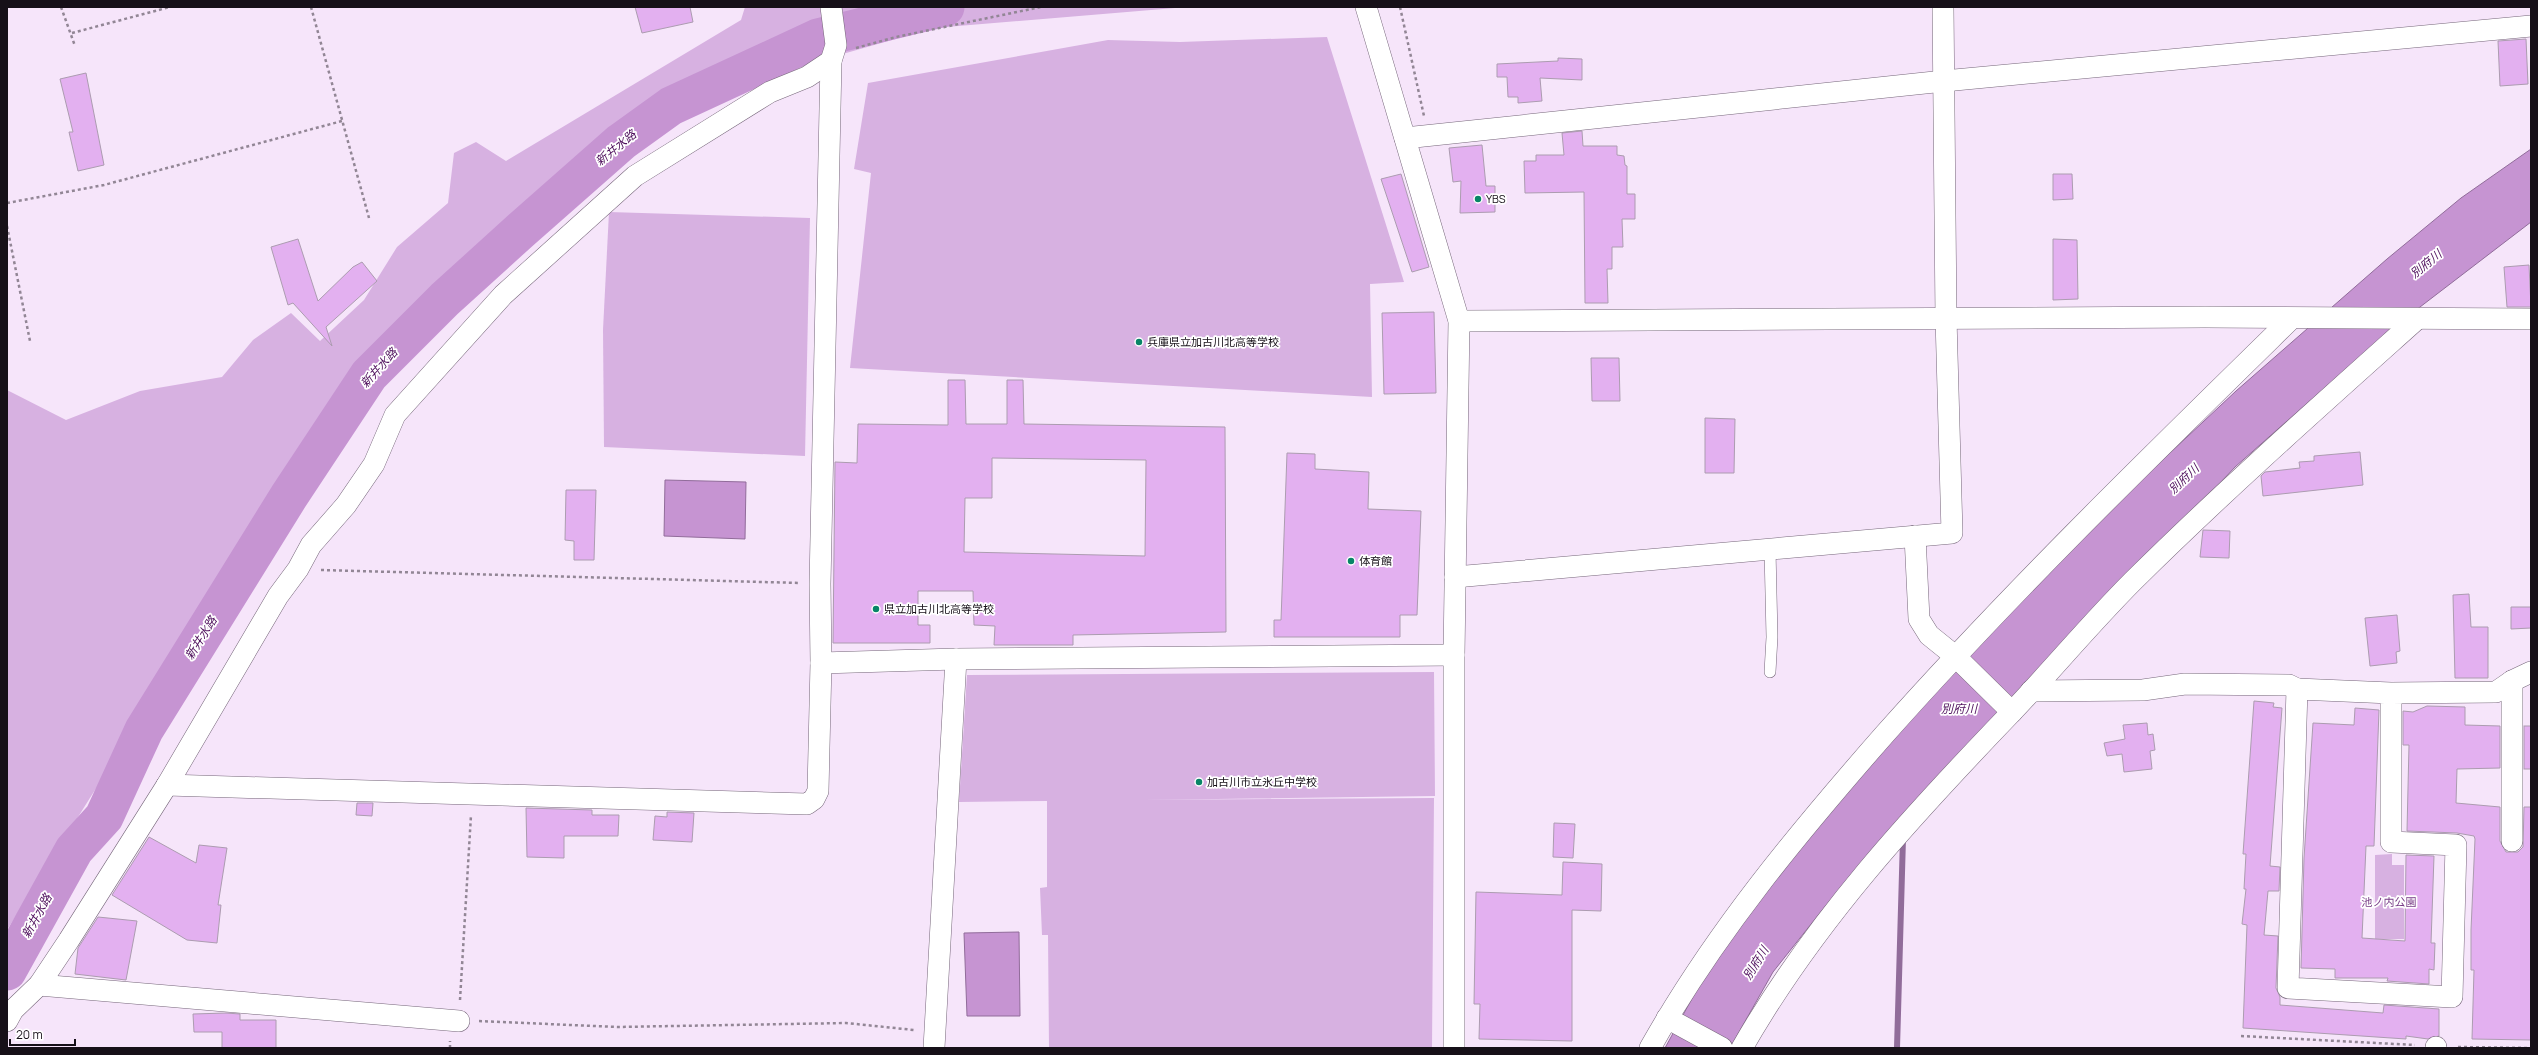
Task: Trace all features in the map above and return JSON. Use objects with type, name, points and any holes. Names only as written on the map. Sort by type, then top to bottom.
[{"type":"street","points":[[166,786],[806,804],[814,798],[818,791],[821,663],[820,584],[831,61],[836,45],[831,7]]},
{"type":"street","points":[[1366,7],[1459,321],[1454,655],[1454,1048]]},
{"type":"street","points":[[1455,578],[1952,533],[1946,318],[1943,7]]},
{"type":"street","points":[[1405,138],[1944,82],[2531,26]]},
{"type":"street","points":[[7,1021],[13,1010],[39,985],[166,786],[278,596],[298,569],[311,545],[346,505],[374,464],[395,415],[503,295],[635,176],[770,92],[807,77],[831,61]]},
{"type":"street","points":[[1459,321],[2205,317],[2531,320]]},
{"type":"street","points":[[1650,1048],[1667,1018],[1726,930],[1782,856],[1852,772],[1955,656],[2054,552],[2295,319]]},
{"type":"street","points":[[1742,1048],[1792,966],[1836,907],[1937,792],[2031,692],[2081,635],[2165,550],[2274,446],[2411,319]]},
{"type":"street","points":[[1915,536],[1919,619],[1929,635],[1955,656],[2012,712]]},
{"type":"street","points":[[821,663],[956,659],[1454,655]]},
{"type":"street","points":[[934,1040],[956,659]]},
{"type":"street","points":[[2031,692],[2143,690],[2185,684],[2288,685],[2297,689],[2391,693],[2496,692],[2512,681],[2531,672]]},
{"type":"street","points":[[2512,681],[2512,841]]},
{"type":"street","points":[[2297,689],[2288,988],[2452,997],[2456,845],[2391,842],[2391,693]]},
{"type":"street","points":[[39,985],[459,1021]]},
{"type":"street","points":[[1667,1018],[1722,1048]]},
{"type":"lane","points":[[1770,550],[1772,637],[1770,672]]},
{"type":"path","points":[[61,7],[72,33],[75,46]]},
{"type":"path","points":[[72,33],[170,7]]},
{"type":"path","points":[[311,7],[369,218]]},
{"type":"path","points":[[831,61],[846,51],[896,37],[1041,7]]},
{"type":"path","points":[[7,203],[104,185],[342,121]]},
{"type":"path","points":[[7,226],[30,341]]},
{"type":"path","points":[[298,569],[820,584]]},
{"type":"path","points":[[450,1048],[451,1035],[459,1021],[472,795]]},
{"type":"path","points":[[459,1021],[617,1027],[846,1023],[934,1040]]},
{"type":"path","points":[[2241,1036],[2436,1047],[2531,1048]]},
{"type":"green space","points":[[745,7],[1187,7],[934,28],[790,69],[681,120],[555,200],[498,255],[436,330],[345,420],[284,520],[194,634],[159,715],[105,774],[7,930],[7,390],[66,420],[140,391],[222,377],[253,340],[291,313],[320,341],[364,300],[397,247],[448,203],[454,153],[476,142],[506,161],[741,20]]},
{"type":"green space","points":[[1327,37],[1404,282],[1370,284],[1372,397],[850,368],[871,173],[854,169],[868,83],[1108,40],[1180,42]]},
{"type":"green space","points":[[609,212],[810,218],[805,456],[604,447],[603,330]]},
{"type":"green space","name":"加古川市立氷丘中学校","points":[[1434,672],[1435,796],[1142,800],[1434,798],[1432,1048],[1049,1048],[1048,935],[1042,935],[1040,888],[1047,887],[1047,801],[959,802],[967,675]]},
{"type":"green space","name":"池ノ内公園","points":[[2392,854],[2392,865],[2404,865],[2404,939],[2375,939],[2375,855]]},
{"type":"water","name":"別府川","points":[[2531,149],[2531,222],[2390,330],[2235,467],[1827,904],[1773,972],[1730,1048],[1665,1048],[1707,971],[1776,873],[1935,687],[2122,498],[2236,391],[2387,259],[2461,198]]},
{"type":"water","points":[[665,480],[746,482],[745,539],[664,536]]},
{"type":"water","points":[[1019,932],[1020,1016],[967,1016],[964,933]]},
{"type":"building","points":[[635,7],[690,7],[693,22],[642,33]]},
{"type":"building","points":[[2526,39],[2528,84],[2500,86],[2498,41]]},
{"type":"building","points":[[1558,58],[1582,59],[1582,80],[1540,78],[1542,101],[1518,103],[1518,97],[1508,97],[1507,77],[1497,77],[1497,64],[1558,61]]},
{"type":"building","points":[[86,73],[104,165],[78,171],[69,132],[73,132],[60,79]]},
{"type":"building","points":[[1582,131],[1583,146],[1617,146],[1617,155],[1624,156],[1625,165],[1627,166],[1627,194],[1635,194],[1635,219],[1622,219],[1623,247],[1612,247],[1612,269],[1607,269],[1608,303],[1585,303],[1584,192],[1525,193],[1524,161],[1536,161],[1536,155],[1564,155],[1562,133]]},
{"type":"building","points":[[1482,145],[1486,186],[1495,186],[1495,212],[1460,213],[1461,181],[1453,182],[1449,148]]},
{"type":"building","points":[[1401,174],[1429,267],[1412,272],[1381,179]]},
{"type":"building","points":[[2053,174],[2072,174],[2073,199],[2053,200]]},
{"type":"building","points":[[298,239],[318,301],[353,267],[362,262],[377,281],[326,327],[332,346],[293,303],[288,305],[271,247]]},
{"type":"building","points":[[2053,239],[2077,240],[2078,299],[2053,300]]},
{"type":"building","points":[[2529,265],[2531,307],[2507,307],[2504,267]]},
{"type":"building","points":[[1434,312],[1436,393],[1384,394],[1382,313]]},
{"type":"building","points":[[1591,358],[1619,358],[1620,401],[1592,401]]},
{"type":"building","points":[[948,380],[965,380],[966,424],[1007,424],[1007,380],[1023,380],[1024,424],[1225,427],[1226,632],[1073,635],[1073,645],[994,645],[995,626],[974,625],[973,591],[918,591],[918,625],[930,625],[930,643],[833,643],[835,462],[857,463],[858,424],[948,425]],"holes":[[[992,458],[1146,460],[1145,556],[964,552],[965,498],[992,498]]]},
{"type":"building","points":[[1705,418],[1735,419],[1734,473],[1705,473]]},
{"type":"building","points":[[2360,452],[2363,485],[2263,496],[2261,476],[2265,472],[2300,468],[2299,462],[2314,461],[2314,456]]},
{"type":"building","name":"体育館","points":[[1287,453],[1315,454],[1315,469],[1369,472],[1368,509],[1421,511],[1417,615],[1400,615],[1400,637],[1274,637],[1274,620],[1281,620]]},
{"type":"building","points":[[566,490],[596,490],[594,560],[574,560],[574,541],[565,540]]},
{"type":"building","points":[[2203,530],[2230,531],[2229,558],[2200,557]]},
{"type":"building","points":[[2469,594],[2471,627],[2488,627],[2488,678],[2455,678],[2453,595]]},
{"type":"building","points":[[2511,607],[2531,607],[2531,628],[2511,629]]},
{"type":"building","points":[[2397,615],[2400,651],[2396,652],[2397,663],[2370,666],[2365,618]]},
{"type":"building","points":[[2254,701],[2274,703],[2273,707],[2282,708],[2270,866],[2280,867],[2279,891],[2268,891],[2264,935],[2278,936],[2276,988],[2280,997],[2280,1005],[2383,1013],[2384,1005],[2439,1009],[2439,1036],[2428,1039],[2406,1036],[2406,1039],[2243,1028],[2247,925],[2242,924],[2246,889],[2244,889],[2246,854],[2243,854]]},
{"type":"building","points":[[2427,706],[2465,707],[2465,725],[2500,726],[2500,768],[2457,769],[2456,803],[2500,807],[2500,841],[2506,852],[2518,852],[2523,847],[2524,807],[2531,807],[2531,1040],[2472,1039],[2474,970],[2471,970],[2471,930],[2474,836],[2457,833],[2407,831],[2409,745],[2403,745],[2403,711],[2413,712]]},
{"type":"building","points":[[2355,708],[2379,710],[2374,846],[2366,846],[2362,938],[2405,941],[2406,855],[2434,856],[2431,943],[2435,943],[2434,970],[2429,969],[2429,984],[2387,981],[2388,978],[2335,978],[2335,969],[2301,968],[2304,858],[2313,723],[2354,725]]},
{"type":"building","points":[[2147,723],[2148,735],[2153,734],[2155,750],[2150,751],[2152,769],[2124,772],[2122,754],[2107,756],[2104,743],[2125,739],[2123,725]]},
{"type":"building","points":[[2524,726],[2531,726],[2531,769],[2524,769]]},
{"type":"building","points":[[357,803],[373,803],[372,816],[356,815]]},
{"type":"building","points":[[526,808],[592,810],[592,815],[619,815],[618,836],[564,836],[564,858],[527,857]]},
{"type":"building","points":[[667,812],[694,813],[692,842],[653,840],[655,816],[667,817]]},
{"type":"building","points":[[1554,823],[1575,824],[1573,858],[1553,857]]},
{"type":"building","points":[[149,837],[196,863],[199,845],[227,848],[218,905],[221,905],[217,943],[187,940],[112,895]]},
{"type":"building","points":[[1563,862],[1602,864],[1601,911],[1572,910],[1572,1041],[1479,1039],[1480,1004],[1474,1004],[1476,892],[1562,895]]},
{"type":"building","points":[[98,917],[137,921],[126,980],[75,974],[78,948]]},
{"type":"building","points":[[193,1014],[240,1014],[240,1020],[276,1020],[276,1048],[222,1048],[222,1032],[194,1032]]},
{"type":"waterway","name":"新井水路","points":[[7,971],[74,850],[104,817],[144,730],[289,496],[369,375],[445,299],[520,231],[621,142],[671,106],[818,38],[945,7]]},
{"type":"waterway","points":[[1897,1048],[1903,838]]},
{"type":"place","name":"YBS","points":[[1478,199]]},
{"type":"place","name":"兵庫県立加古川北高等学校","points":[[1139,342]]},
{"type":"place","name":"体育館","points":[[1351,561]]},
{"type":"place","name":"県立加古川北高等学校","points":[[876,609]]},
{"type":"place","name":"加古川市立氷丘中学校","points":[[1199,782]]}]
